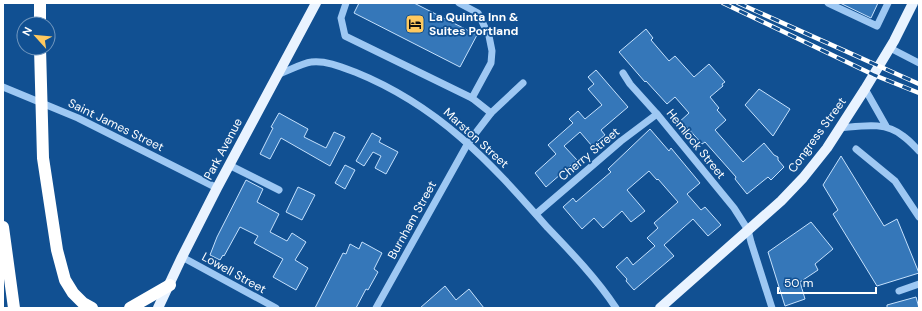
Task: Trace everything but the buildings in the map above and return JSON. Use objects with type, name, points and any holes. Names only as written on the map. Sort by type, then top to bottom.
[{"type":"highway","points":[[40,3],[40,16]]},
{"type":"highway","points":[[40,56],[43,158],[57,250],[65,280],[73,293],[83,303],[92,308]]},
{"type":"highway","points":[[3,227],[14,308]]},
{"type":"highway","points":[[130,308],[170,285]]},
{"type":"highway","points":[[10,287],[17,308]]},
{"type":"main road","name":"Park Avenue","points":[[158,308],[229,165],[316,3]]},
{"type":"main road","name":"Congress Street","points":[[660,308],[781,201],[827,148],[890,48],[913,3]]},
{"type":"street","points":[[346,3],[341,18],[345,36],[472,98],[491,113]]},
{"type":"street","points":[[459,3],[478,13],[489,36],[492,50],[491,63],[472,98]]},
{"type":"street","points":[[828,3],[876,26],[888,3]]},
{"type":"street","points":[[890,48],[919,62]]},
{"type":"street","name":"Marston Street","points":[[277,75],[311,62],[326,63],[372,79],[426,110],[468,143],[496,170],[576,258],[616,308]]},
{"type":"street","name":"Hemlock Street","points":[[623,73],[630,84],[657,114],[734,208],[748,230],[772,308]]},
{"type":"street","name":"Burnham Street","points":[[376,308],[468,143],[491,113],[523,83]]},
{"type":"street","name":"Saint James Street","points":[[3,87],[92,124],[218,188]]},
{"type":"street","points":[[865,89],[886,126]]},
{"type":"street","name":"Cherry Street","points":[[536,214],[621,141],[657,114]]},
{"type":"street","points":[[840,128],[868,125],[886,126],[903,135],[919,151]]},
{"type":"street","points":[[856,150],[895,181],[918,214]]},
{"type":"street","points":[[229,165],[279,190]]},
{"type":"street","name":"Lowell Street","points":[[182,257],[273,307]]},
{"type":"street","points":[[899,290],[919,284]]},
{"type":"railway","points":[[723,3],[874,75],[919,93]]},
{"type":"railway","points":[[738,3],[919,84]]},
{"type":"place","name":"La Quinta Inn & Suites Portland","points":[[415,24]]}]
